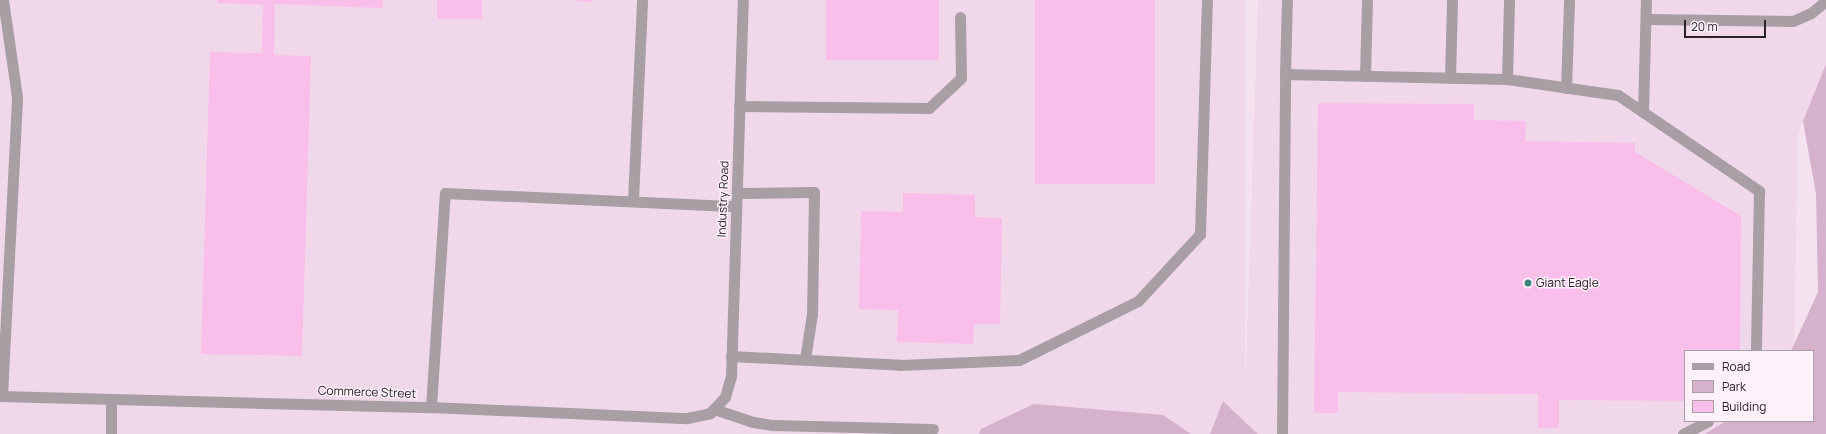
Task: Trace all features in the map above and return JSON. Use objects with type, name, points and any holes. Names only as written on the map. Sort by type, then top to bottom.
[{"type":"street","points":[[1,396],[17,97],[2,0]]},
{"type":"street","points":[[633,201],[642,0]]},
{"type":"street","name":"Industry Road","points":[[725,397],[731,376],[743,0]]},
{"type":"street","points":[[731,356],[900,365],[1019,360],[1138,301],[1200,234],[1207,0]]},
{"type":"street","points":[[1282,434],[1287,0]]},
{"type":"street","points":[[1366,76],[1367,0]]},
{"type":"street","points":[[1450,78],[1452,0]]},
{"type":"street","points":[[1507,79],[1509,0]]},
{"type":"street","points":[[1566,88],[1569,0]]},
{"type":"street","points":[[1644,112],[1646,0]]},
{"type":"street","points":[[1646,19],[1794,21],[1811,13],[1826,1]]},
{"type":"street","points":[[739,106],[929,108],[961,78],[960,18]]},
{"type":"street","points":[[1285,74],[1507,79],[1618,95],[1759,191],[1756,350]]},
{"type":"street","points":[[737,193],[814,192],[812,314],[805,359]]},
{"type":"street","points":[[431,407],[445,193],[736,206]]},
{"type":"street","name":"Commerce Street","points":[[1,396],[431,407],[687,418],[710,413],[725,397]]},
{"type":"street","points":[[111,399],[111,434]]},
{"type":"street","points":[[714,409],[753,422],[773,424],[933,429]]},
{"type":"street","points":[[1683,434],[1706,422]]},
{"type":"shaded area","points":[[0,0],[1246,0],[1245,398],[1258,0],[1826,0],[1826,64],[1798,133],[1794,350],[1684,350],[1684,422],[1762,422],[1745,434],[1245,434],[1223,402],[1210,434],[1191,434],[1163,415],[981,429],[979,434],[0,434]]},
{"type":"green space","points":[[1826,64],[1826,434],[1705,434],[1724,422],[1814,422],[1814,350],[1791,350],[1818,292],[1816,194],[1803,121]]},
{"type":"green space","points":[[1223,401],[1245,422],[1258,434],[1210,434]]},
{"type":"green space","points":[[1034,404],[1163,415],[1191,434],[979,434],[981,429]]},
{"type":"building","points":[[217,0],[383,0],[383,8],[275,4],[274,55],[311,56],[302,356],[201,354],[210,52],[262,53],[263,5],[217,3]]},
{"type":"building","points":[[437,0],[482,0],[482,19],[437,19]]},
{"type":"building","points":[[592,0],[592,2],[577,1]]},
{"type":"building","points":[[826,0],[939,0],[939,60],[826,60]]},
{"type":"building","points":[[1035,0],[1155,0],[1155,184],[1035,184]]},
{"type":"building","name":"Giant Eagle","points":[[1318,103],[1474,104],[1474,120],[1526,121],[1525,141],[1635,143],[1635,152],[1741,216],[1740,350],[1684,350],[1684,401],[1559,400],[1559,428],[1538,428],[1538,394],[1338,392],[1338,413],[1314,413]]},
{"type":"building","points":[[903,193],[975,195],[975,217],[1002,218],[1000,324],[974,324],[973,344],[897,342],[898,310],[859,309],[861,211],[903,212]]},
{"type":"place","name":"Giant Eagle","points":[[1528,283]]}]
